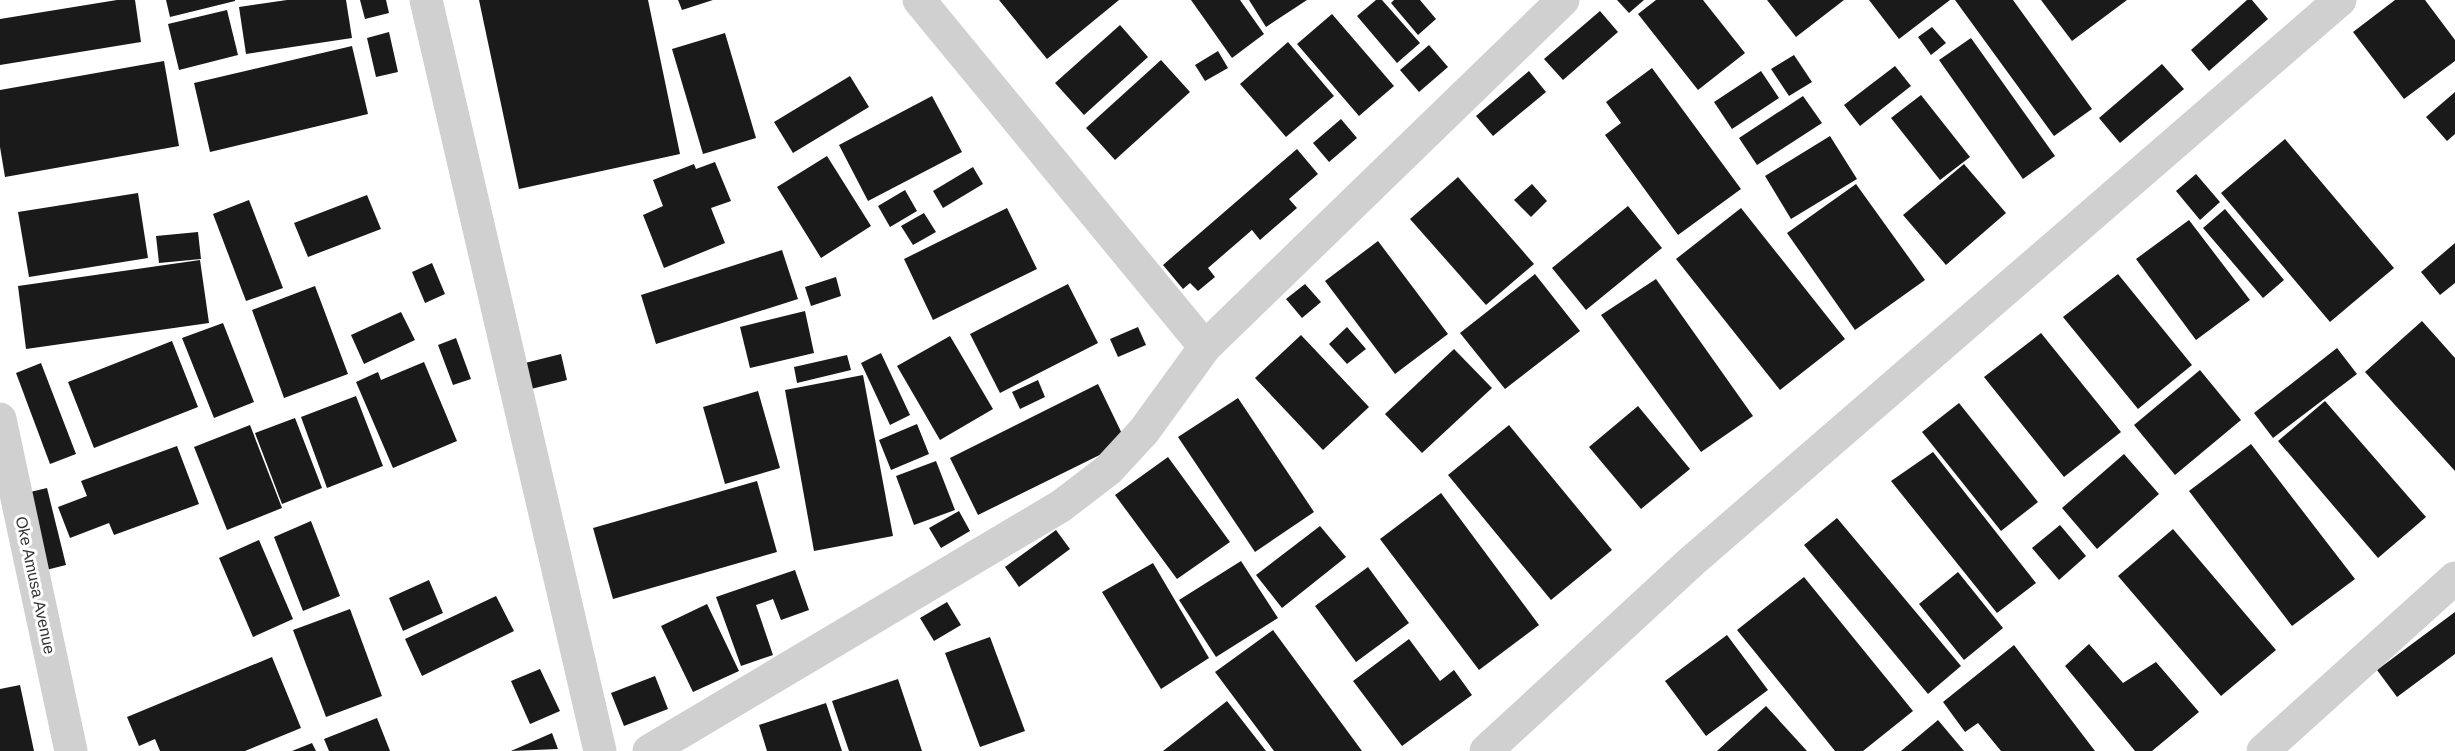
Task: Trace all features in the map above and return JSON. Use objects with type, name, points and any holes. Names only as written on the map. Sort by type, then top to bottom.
[{"type":"street","points":[[426,0],[600,751]]},
{"type":"street","points":[[919,0],[1205,347]]},
{"type":"street","points":[[650,751],[1061,507],[1108,470],[1144,431],[1205,347],[1563,0]]},
{"type":"street","points":[[1486,751],[1691,562],[2340,0]]},
{"type":"street","name":"Oke Amusa Avenue","points":[[0,419],[71,751]]},
{"type":"street","points":[[2263,751],[2455,578]]},
{"type":"building","points":[[117,0],[135,0],[141,42],[0,65],[0,19]]},
{"type":"building","points":[[166,0],[235,0],[235,1],[170,17]]},
{"type":"building","points":[[287,0],[346,0],[352,38],[246,54],[239,7]]},
{"type":"building","points":[[360,0],[386,0],[389,13],[365,19]]},
{"type":"building","points":[[479,0],[648,0],[680,154],[519,189]]},
{"type":"building","points":[[678,0],[713,0],[682,10]]},
{"type":"building","points":[[999,0],[1119,0],[1047,59]]},
{"type":"building","points":[[1191,0],[1240,0],[1264,34],[1232,58]]},
{"type":"building","points":[[1249,0],[1307,0],[1266,27]]},
{"type":"building","points":[[1376,0],[1382,0],[1420,43],[1397,63],[1357,16]]},
{"type":"building","points":[[1394,0],[1420,0],[1436,19],[1418,35],[1391,3]]},
{"type":"building","points":[[1617,0],[1644,0],[1629,13]]},
{"type":"building","points":[[1656,0],[1703,0],[1745,53],[1698,90],[1638,14]]},
{"type":"building","points":[[1767,0],[1844,0],[1796,37]]},
{"type":"building","points":[[1869,0],[1950,0],[1899,39]]},
{"type":"building","points":[[1955,0],[2013,0],[2092,109],[2054,136]]},
{"type":"building","points":[[2041,0],[2127,0],[2072,41]]},
{"type":"building","points":[[2247,0],[2252,0],[2268,19],[2209,71],[2191,50]]},
{"type":"building","points":[[2395,0],[2425,0],[2455,40],[2455,61],[2404,99],[2353,32]]},
{"type":"building","points":[[227,10],[238,55],[179,70],[168,24]]},
{"type":"building","points":[[1600,11],[1618,32],[1563,80],[1544,59]]},
{"type":"building","points":[[1332,14],[1394,86],[1359,116],[1297,44]]},
{"type":"building","points":[[1120,25],[1148,57],[1084,115],[1055,83]]},
{"type":"building","points":[[1932,27],[1946,43],[1931,55],[1918,37]]},
{"type":"building","points":[[389,32],[398,72],[376,77],[367,38]]},
{"type":"building","points":[[725,33],[756,138],[703,154],[672,49]]},
{"type":"building","points":[[1971,38],[2055,156],[2023,179],[1939,60]]},
{"type":"building","points":[[1288,42],[1334,96],[1286,137],[1240,84]]},
{"type":"building","points":[[1429,45],[1448,67],[1419,92],[1400,70]]},
{"type":"building","points":[[352,46],[368,114],[210,152],[194,83]]},
{"type":"building","points":[[1218,51],[1228,68],[1205,81],[1195,65]]},
{"type":"building","points":[[1794,55],[1812,82],[1789,96],[1771,69]]},
{"type":"building","points":[[1161,60],[1190,92],[1115,160],[1086,128]]},
{"type":"building","points":[[164,61],[179,146],[5,177],[0,147],[0,90]]},
{"type":"building","points":[[2162,64],[2184,89],[2120,143],[2099,118]]},
{"type":"building","points":[[1895,66],[1911,86],[1860,126],[1844,105]]},
{"type":"building","points":[[1652,68],[1741,189],[1678,235],[1605,135],[1621,123],[1606,102]]},
{"type":"building","points":[[1529,71],[1546,92],[1493,136],[1476,116]]},
{"type":"building","points":[[1761,71],[1779,98],[1732,129],[1714,102]]},
{"type":"building","points":[[850,76],[869,107],[793,153],[774,122]]},
{"type":"building","points":[[2455,92],[2455,134],[2447,141],[2426,117]]},
{"type":"building","points":[[1921,95],[1970,157],[1940,180],[1891,118]]},
{"type":"building","points":[[932,96],[962,152],[868,201],[839,145]]},
{"type":"building","points":[[1803,96],[1822,123],[1757,165],[1739,138]]},
{"type":"building","points":[[1341,119],[1357,138],[1329,162],[1313,143]]},
{"type":"building","points":[[1830,136],[1857,179],[1791,219],[1765,176]]},
{"type":"building","points":[[2285,139],[2394,268],[2330,322],[2221,193]]},
{"type":"building","points":[[1297,149],[1318,174],[1289,199],[1297,208],[1260,240],[1252,230],[1208,268],[1215,277],[1198,291],[1190,283],[1183,289],[1163,265]]},
{"type":"building","points":[[827,156],[871,226],[821,258],[777,187]]},
{"type":"building","points":[[715,162],[731,201],[711,208],[725,243],[664,268],[643,215],[663,206],[653,180],[694,164],[696,169]]},
{"type":"building","points":[[1964,164],[2006,213],[1946,265],[1903,215]]},
{"type":"building","points":[[973,167],[983,184],[943,208],[933,191]]},
{"type":"building","points":[[2196,174],[2220,202],[2200,220],[2176,191]]},
{"type":"building","points":[[1458,177],[1534,264],[1486,305],[1410,219]]},
{"type":"building","points":[[1532,184],[1547,201],[1531,217],[1514,200]]},
{"type":"building","points":[[1856,184],[1925,280],[1855,330],[1787,233]]},
{"type":"building","points":[[905,190],[917,211],[890,227],[878,206]]},
{"type":"building","points":[[138,193],[148,258],[29,277],[18,212]]},
{"type":"building","points":[[367,195],[381,229],[308,257],[294,223]]},
{"type":"building","points":[[249,200],[283,288],[246,301],[213,214]]},
{"type":"building","points":[[1628,206],[1662,248],[1586,310],[1552,268]]},
{"type":"building","points":[[1007,208],[1037,269],[933,320],[904,259]]},
{"type":"building","points":[[1741,208],[1845,339],[1780,390],[1676,259]]},
{"type":"building","points":[[2225,209],[2284,280],[2263,298],[2203,228]]},
{"type":"building","points":[[924,213],[936,232],[913,245],[901,226]]},
{"type":"building","points":[[2189,220],[2250,300],[2196,340],[2136,259]]},
{"type":"building","points":[[198,232],[201,259],[159,263],[156,236]]},
{"type":"building","points":[[1378,241],[1448,334],[1395,374],[1325,281]]},
{"type":"building","points":[[2455,243],[2455,283],[2440,295],[2421,272]]},
{"type":"building","points":[[782,250],[798,299],[656,344],[641,295]]},
{"type":"building","points":[[200,260],[209,323],[26,349],[18,286]]},
{"type":"building","points":[[432,263],[445,294],[425,303],[412,272]]},
{"type":"building","points":[[1535,274],[1580,331],[1505,389],[1460,333]]},
{"type":"building","points":[[2118,274],[2192,365],[2138,409],[2063,317]]},
{"type":"building","points":[[836,277],[841,296],[811,306],[805,287]]},
{"type":"building","points":[[1656,279],[1753,416],[1701,452],[1601,315]]},
{"type":"building","points":[[1068,284],[1098,343],[1000,393],[970,334]]},
{"type":"building","points":[[1305,284],[1321,302],[1302,318],[1286,299]]},
{"type":"building","points":[[315,286],[348,374],[284,398],[252,310]]},
{"type":"building","points":[[805,311],[814,353],[750,368],[740,327]]},
{"type":"building","points":[[401,312],[415,340],[364,364],[351,335]]},
{"type":"building","points":[[2422,321],[2455,358],[2455,471],[2365,372]]},
{"type":"building","points":[[223,323],[254,402],[214,418],[182,338]]},
{"type":"building","points":[[1138,327],[1146,345],[1118,357],[1110,339]]},
{"type":"building","points":[[1347,327],[1366,349],[1347,364],[1329,344]]},
{"type":"building","points":[[2041,333],[2121,432],[2064,477],[1984,377]]},
{"type":"building","points":[[1301,335],[1369,407],[1323,450],[1255,378]]},
{"type":"building","points":[[950,336],[993,409],[940,440],[897,366]]},
{"type":"building","points":[[456,338],[471,379],[453,385],[438,345]]},
{"type":"building","points":[[172,341],[198,407],[94,448],[68,382]]},
{"type":"building","points":[[2337,348],[2357,374],[2273,438],[2254,413]]},
{"type":"building","points":[[1454,349],[1492,388],[1422,453],[1385,414]]},
{"type":"building","points":[[881,353],[910,415],[890,425],[861,363]]},
{"type":"building","points":[[561,354],[567,380],[527,390],[521,364]]},
{"type":"building","points":[[847,355],[851,370],[797,383],[794,367]]},
{"type":"building","points":[[424,362],[457,441],[393,468],[356,382],[378,372],[381,380]]},
{"type":"building","points":[[41,363],[76,454],[50,464],[16,373]]},
{"type":"building","points":[[2200,370],[2241,420],[2175,475],[2134,425]]},
{"type":"building","points":[[863,375],[893,536],[814,551],[785,390]]},
{"type":"building","points":[[1038,380],[1045,397],[1020,409],[1012,392]]},
{"type":"building","points":[[1098,384],[1126,442],[978,515],[950,458]]},
{"type":"building","points":[[758,391],[780,468],[725,484],[703,407]]},
{"type":"building","points":[[356,396],[383,466],[327,488],[301,417]]},
{"type":"building","points":[[1238,398],[1314,512],[1255,552],[1178,437]]},
{"type":"building","points":[[2325,401],[2426,517],[2378,558],[2278,441]]},
{"type":"building","points":[[1959,403],[2038,502],[2001,531],[1922,432]]},
{"type":"building","points":[[1638,406],[1690,469],[1641,509],[1589,447]]},
{"type":"building","points":[[295,418],[322,488],[282,504],[255,433]]},
{"type":"building","points":[[917,424],[929,454],[891,470],[879,440]]},
{"type":"building","points":[[250,425],[282,508],[227,530],[194,447]]},
{"type":"building","points":[[1509,425],[1612,550],[1551,600],[1448,475]]},
{"type":"building","points":[[2251,444],[2355,579],[2292,626],[2189,491]]},
{"type":"building","points":[[177,446],[199,504],[114,535],[109,523],[70,538],[58,507],[87,496],[81,481]]},
{"type":"building","points":[[1933,452],[2036,583],[1997,613],[1891,481]]},
{"type":"building","points":[[2124,454],[2159,494],[2097,549],[2062,508]]},
{"type":"building","points":[[1168,457],[1230,542],[1177,579],[1115,495]]},
{"type":"building","points":[[936,461],[955,510],[914,525],[896,476]]},
{"type":"building","points":[[757,481],[777,552],[613,599],[593,528]]},
{"type":"building","points":[[47,488],[66,565],[46,570],[26,493]]},
{"type":"building","points":[[1441,493],[1539,625],[1479,670],[1380,539]]},
{"type":"building","points":[[959,511],[970,531],[941,548],[929,528]]},
{"type":"building","points":[[1837,518],[1961,666],[1928,694],[1804,545]]},
{"type":"building","points":[[311,521],[340,596],[303,611],[274,537]]},
{"type":"building","points":[[2060,525],[2086,556],[2059,580],[2032,548]]},
{"type":"building","points":[[1320,526],[1346,557],[1282,608],[1256,575]]},
{"type":"building","points":[[2173,529],[2276,650],[2221,696],[2118,576]]},
{"type":"building","points":[[1056,530],[1070,549],[1019,587],[1005,567]]},
{"type":"building","points":[[259,540],[293,619],[253,637],[219,558]]},
{"type":"building","points":[[1241,561],[1278,618],[1216,657],[1179,600]]},
{"type":"building","points":[[1153,563],[1209,658],[1161,689],[1102,592]]},
{"type":"building","points":[[1368,567],[1409,623],[1356,662],[1315,606]]},
{"type":"building","points":[[795,570],[809,610],[781,620],[773,599],[756,605],[773,655],[741,666],[716,597]]},
{"type":"building","points":[[1958,572],[2003,628],[1964,660],[1919,604]]},
{"type":"building","points":[[1804,577],[1913,711],[1863,751],[1835,751],[1737,630]]},
{"type":"building","points":[[429,580],[443,613],[403,631],[389,598]]},
{"type":"building","points":[[496,596],[514,631],[422,676],[405,639]]},
{"type":"building","points":[[947,602],[961,625],[934,641],[920,618]]},
{"type":"building","points":[[707,604],[739,671],[693,692],[661,626]]},
{"type":"building","points":[[350,609],[382,696],[326,717],[293,630]]},
{"type":"building","points":[[2455,612],[2455,654],[2397,697],[2377,670]]},
{"type":"building","points":[[1273,630],[1362,751],[1274,751],[1215,672]]},
{"type":"building","points":[[1727,635],[1768,690],[1706,736],[1665,681]]},
{"type":"building","points":[[990,637],[1025,731],[980,747],[945,653]]},
{"type":"building","points":[[1409,639],[1440,681],[1454,670],[1472,695],[1402,746],[1353,681]]},
{"type":"building","points":[[2089,644],[2123,683],[2156,662],[2199,712],[2152,751],[2135,751],[2065,666]]},
{"type":"building","points":[[2014,645],[2095,751],[2001,751],[1978,723],[1965,732],[1943,702]]},
{"type":"building","points":[[272,657],[301,728],[245,751],[160,751],[155,739],[139,746],[127,717]]},
{"type":"building","points":[[540,669],[560,711],[530,724],[511,681]]},
{"type":"building","points":[[655,676],[668,709],[624,726],[611,693]]},
{"type":"building","points":[[898,679],[922,751],[849,751],[832,701]]},
{"type":"building","points":[[20,685],[34,751],[0,751],[0,689]]},
{"type":"building","points":[[1227,701],[1266,751],[1163,751]]},
{"type":"building","points":[[826,703],[842,751],[767,751],[759,725]]},
{"type":"building","points":[[1766,706],[1807,751],[1717,751]]},
{"type":"building","points":[[377,718],[390,751],[329,751],[324,739]]},
{"type":"building","points":[[1938,720],[1964,751],[1901,751]]},
{"type":"building","points":[[552,733],[558,749],[511,751]]},
{"type":"building","points":[[312,743],[316,751],[292,751]]}]
